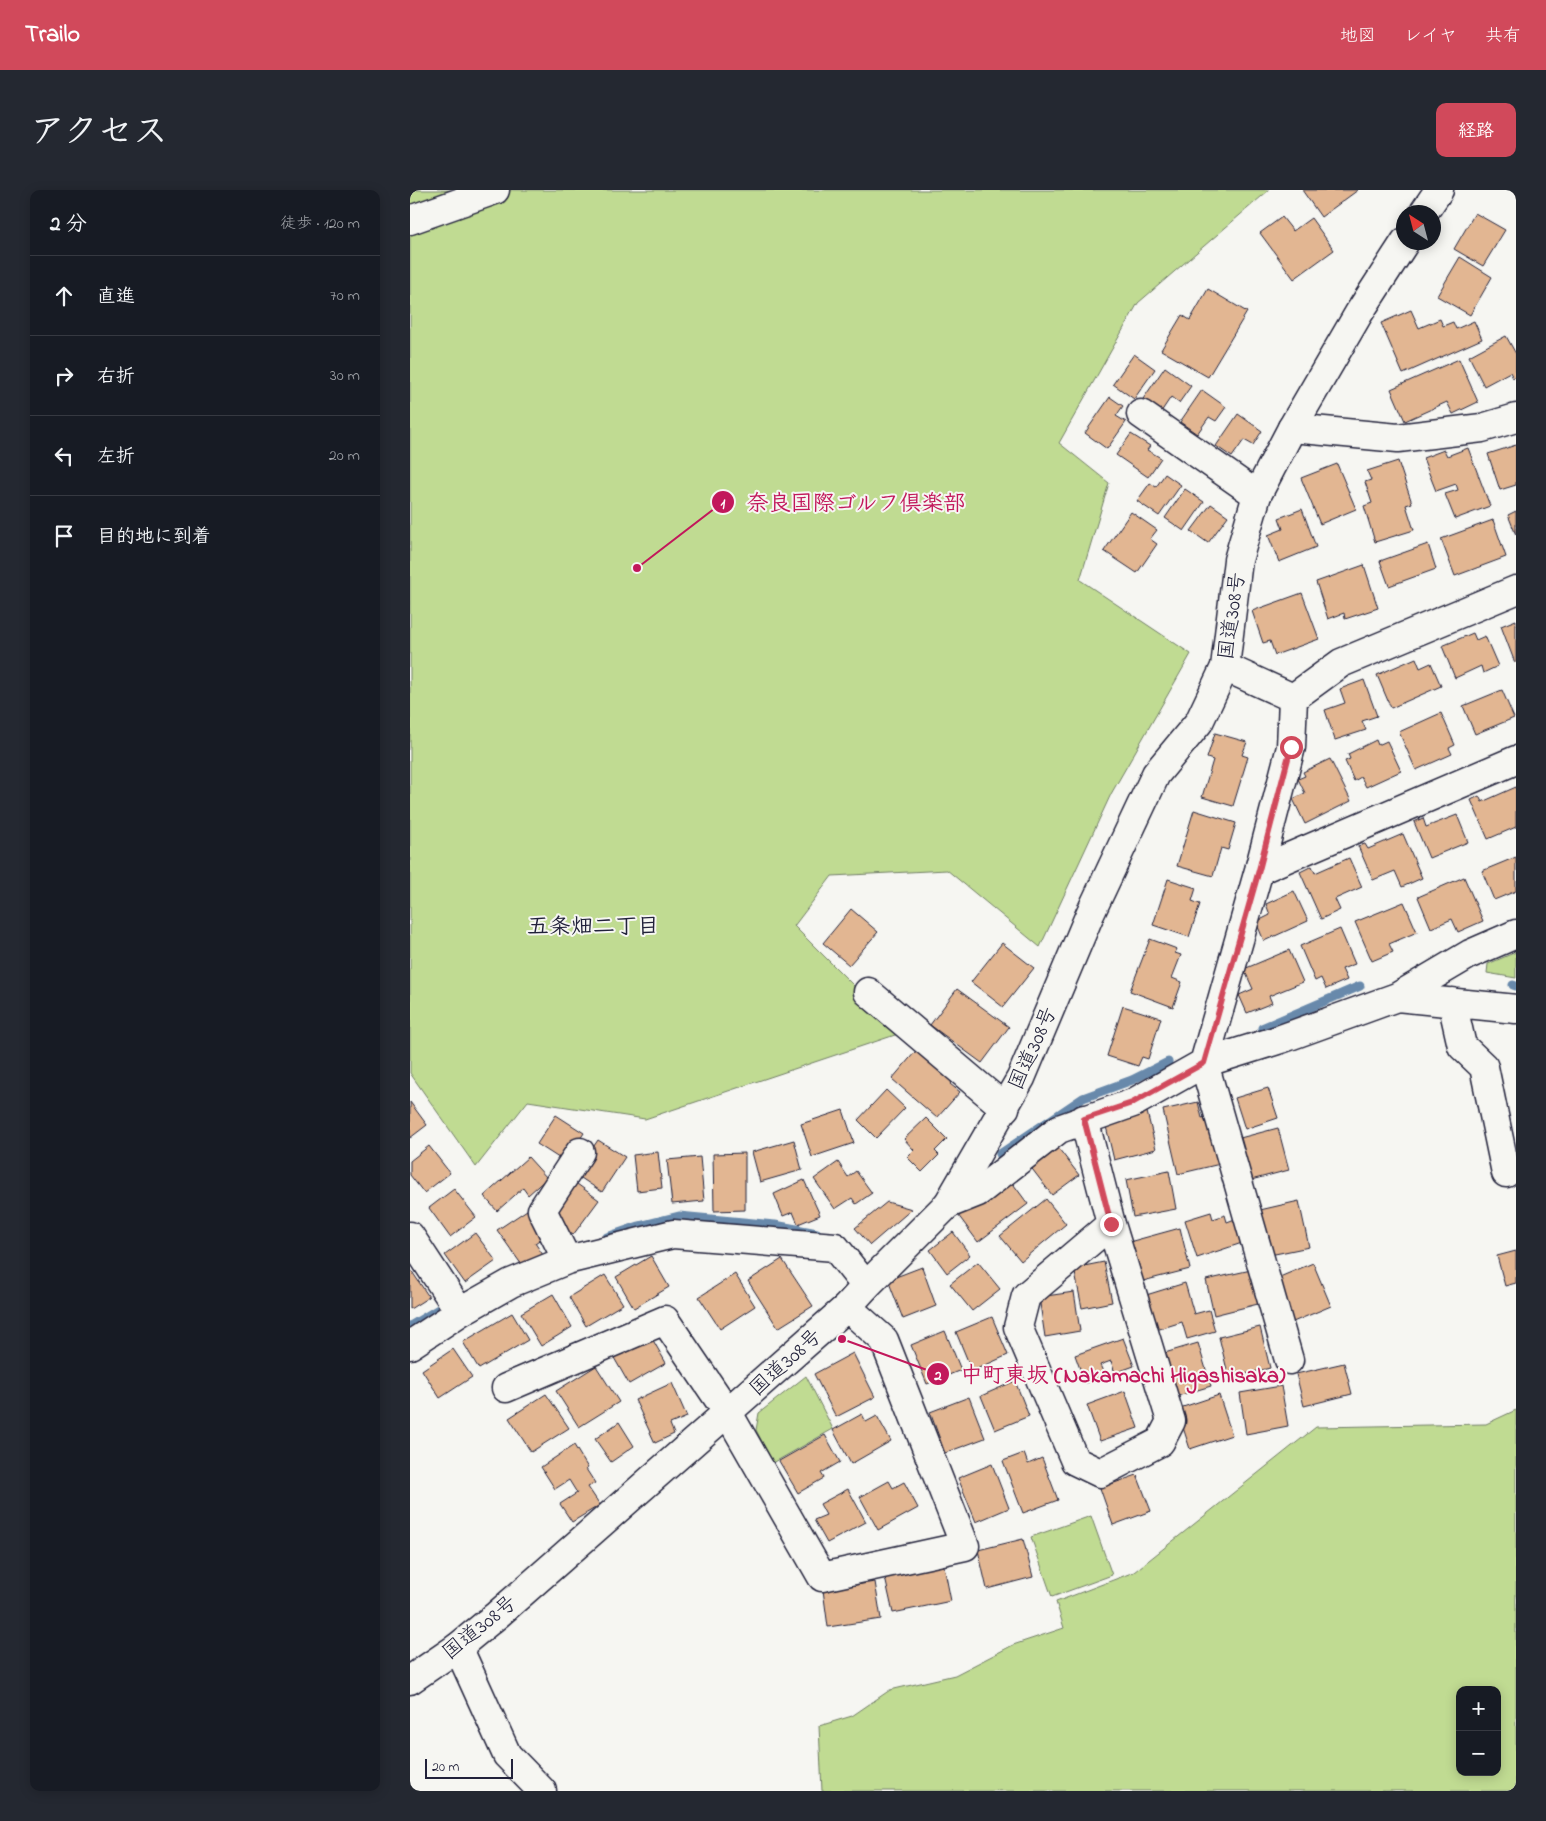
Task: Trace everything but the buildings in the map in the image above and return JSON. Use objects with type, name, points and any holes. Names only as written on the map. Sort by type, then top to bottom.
[{"type":"main road","points":[[410,220],[495,190]]},
{"type":"main road","points":[[1429,205],[1439,190]]},
{"type":"main road","name":"国道308号","points":[[410,1680],[458,1647],[497,1615],[847,1308],[866,1286],[948,1204],[1021,1078],[1090,914],[1156,774],[1199,722],[1225,667],[1238,560],[1257,495],[1292,428],[1359,313],[1400,250]]},
{"type":"main road","points":[[1141,414],[1257,495]]},
{"type":"main road","points":[[1292,428],[1398,438],[1482,428],[1516,418]]},
{"type":"main road","points":[[1293,698],[1341,663],[1516,590]]},
{"type":"main road","points":[[1225,667],[1293,698]]},
{"type":"main road","points":[[1289,1360],[1204,1063],[1259,870],[1291,747],[1293,698]]},
{"type":"main road","points":[[1259,870],[1516,760]]},
{"type":"main road","points":[[948,1204],[978,1192],[1059,1129],[1132,1103],[1204,1063],[1281,1039],[1397,997],[1470,954],[1516,934]]},
{"type":"main road","points":[[868,992],[1005,1108]]},
{"type":"main road","points":[[1397,997],[1516,1010]]},
{"type":"main road","points":[[1452,1002],[1462,1046],[1484,1067],[1506,1173]]},
{"type":"main road","points":[[1084,1119],[1111,1224],[1171,1421],[1160,1442],[1100,1473],[1076,1461],[1018,1327],[1026,1296],[1111,1224]]},
{"type":"main road","points":[[568,1260],[542,1210],[580,1152]]},
{"type":"main road","points":[[410,1345],[460,1312],[511,1283],[568,1260],[673,1234],[835,1247],[866,1286]]},
{"type":"main road","points":[[410,1236],[460,1312]]},
{"type":"main road","points":[[506,1388],[665,1320],[728,1413],[822,1577],[965,1546],[884,1340],[847,1308]]},
{"type":"main road","points":[[458,1647],[507,1755],[542,1791]]},
{"type":"green space","points":[[410,190],[1269,190],[1138,303],[1059,443],[1109,483],[1080,580],[1191,654],[1111,794],[1040,947],[947,870],[832,876],[794,926],[901,1033],[645,1119],[528,1101],[476,1167],[410,1073]]},
{"type":"green space","points":[[1516,952],[1516,978],[1487,973],[1488,964]]},
{"type":"green space","points":[[806,1376],[833,1429],[773,1463],[756,1430],[759,1413]]},
{"type":"green space","points":[[1516,1410],[1516,1791],[822,1791],[819,1726],[852,1716],[890,1690],[955,1675],[1013,1645],[1064,1628],[1056,1602],[1134,1572],[1316,1427],[1486,1424]]},
{"type":"green space","points":[[1091,1516],[1112,1575],[1052,1597],[1031,1537]]},
{"type":"waterway","points":[[1262,1028],[1360,986]]},
{"type":"waterway","points":[[1000,1154],[1083,1098],[1132,1080],[1168,1062]]},
{"type":"waterway","points":[[607,1237],[639,1226],[679,1216],[775,1225],[817,1233]]},
{"type":"waterway","points":[[410,1326],[450,1302]]},
{"type":"place","name":"奈良国際ゴルフ倶楽部","points":[[637,568]]},
{"type":"place","name":"中町東坂 (Nakamachi Higashisaka)","points":[[842,1339]]},
{"type":"district","name":"五条畑二丁目","points":[[593,925]]},
{"type":"route","points":[[1111,1224],[1084,1119],[1132,1103],[1204,1063],[1259,870],[1291,747]]}]
